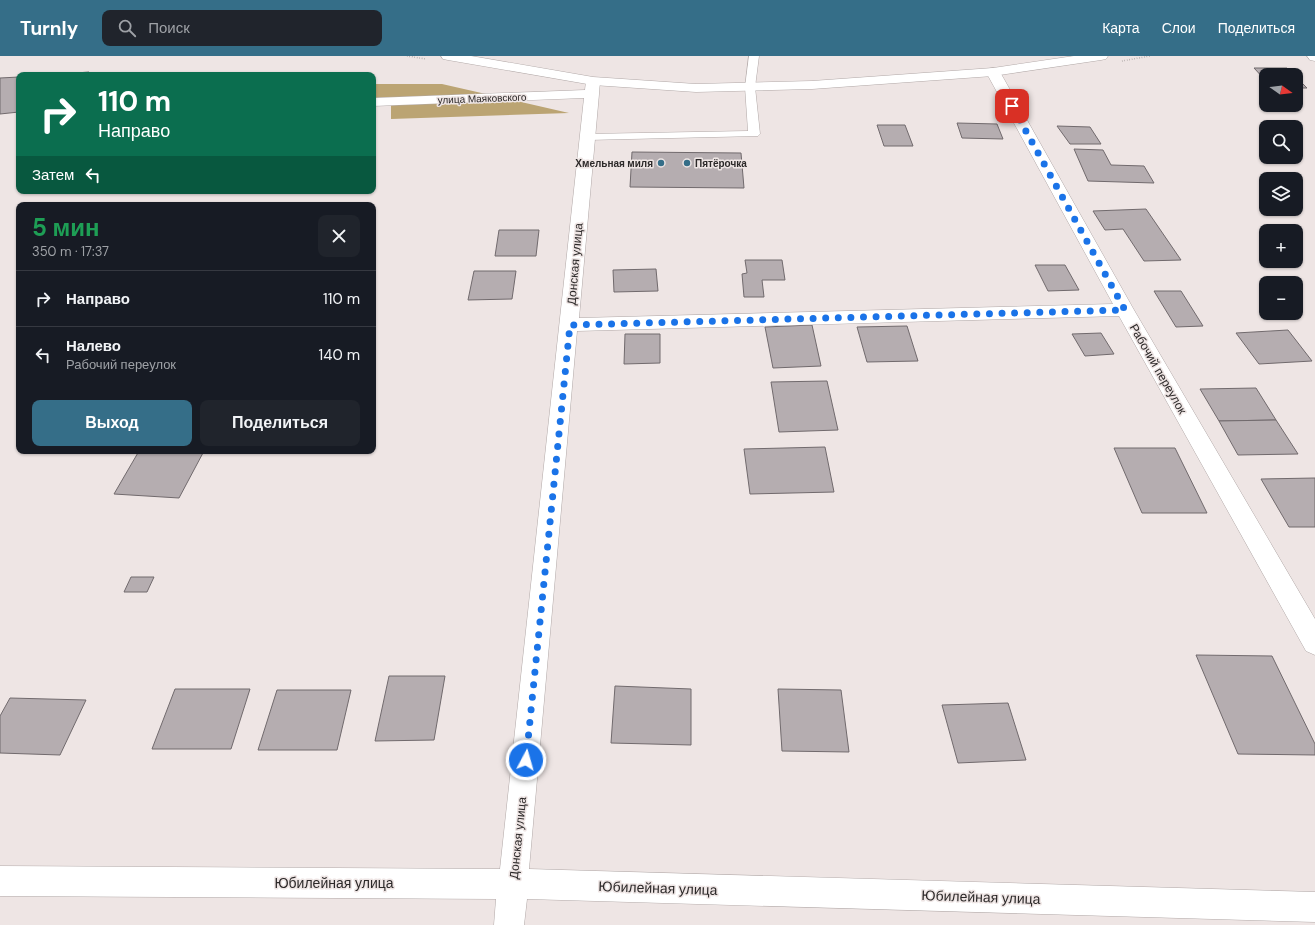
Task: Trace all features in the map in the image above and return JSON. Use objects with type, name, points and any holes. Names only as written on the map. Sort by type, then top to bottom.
[{"type":"street","points":[[448,56],[593,88],[696,88],[812,85],[993,72],[1101,56]]},
{"type":"street","name":"Рабочий переулок","points":[[993,72],[1125,310],[1315,643]]},
{"type":"street","name":"улица Маяковского","points":[[376,102],[593,88]]},
{"type":"street","name":"Донская улица","points":[[509,925],[593,88]]},
{"type":"street","points":[[570,325],[1125,310]]},
{"type":"street","name":"Юбилейная улица","points":[[0,881],[513,884],[1315,907]]},
{"type":"lane","points":[[587,137],[754,134],[750,86],[754,56]]},
{"type":"shaded area","points":[[376,84],[442,84],[569,113],[391,119],[391,98],[376,98]]},
{"type":"building","points":[[1254,68],[1259,68],[1259,73]]},
{"type":"building","points":[[16,77],[16,112],[0,114],[0,78]]},
{"type":"building","points":[[957,123],[997,124],[1003,139],[962,138]]},
{"type":"building","points":[[877,125],[905,125],[913,146],[884,146]]},
{"type":"building","points":[[1057,126],[1090,127],[1101,144],[1070,144]]},
{"type":"building","points":[[1074,149],[1103,150],[1111,165],[1144,166],[1154,183],[1088,181]]},
{"type":"building","points":[[632,152],[741,153],[744,188],[630,187]]},
{"type":"building","points":[[1146,209],[1181,260],[1144,261],[1123,229],[1105,230],[1093,211]]},
{"type":"building","points":[[499,230],[539,230],[536,256],[495,256]]},
{"type":"building","points":[[745,260],[782,260],[785,280],[762,280],[764,297],[744,297],[742,274],[747,273]]},
{"type":"building","points":[[1035,265],[1065,265],[1079,290],[1048,291]]},
{"type":"building","points":[[656,269],[658,291],[614,292],[613,270]]},
{"type":"building","points":[[474,271],[516,271],[512,299],[468,300]]},
{"type":"building","points":[[1154,291],[1181,291],[1203,326],[1176,327]]},
{"type":"building","points":[[812,325],[821,366],[773,368],[765,327]]},
{"type":"building","points":[[907,326],[918,361],[867,362],[857,327]]},
{"type":"building","points":[[1288,330],[1312,361],[1259,364],[1236,333]]},
{"type":"building","points":[[1101,333],[1114,354],[1085,356],[1072,334]]},
{"type":"building","points":[[625,334],[660,334],[660,363],[624,364]]},
{"type":"building","points":[[827,381],[838,430],[779,432],[771,382]]},
{"type":"building","points":[[1256,388],[1276,420],[1219,421],[1200,389]]},
{"type":"building","points":[[1276,420],[1298,454],[1238,455],[1219,421]]},
{"type":"building","points":[[825,447],[834,492],[750,494],[744,449]]},
{"type":"building","points":[[1114,448],[1175,448],[1207,513],[1142,513]]},
{"type":"building","points":[[137,454],[202,454],[179,498],[114,494]]},
{"type":"building","points":[[1315,478],[1315,527],[1289,527],[1261,479]]},
{"type":"building","points":[[131,577],[154,577],[147,592],[124,592]]},
{"type":"building","points":[[1196,655],[1272,656],[1315,744],[1315,755],[1238,754]]},
{"type":"building","points":[[389,676],[445,676],[434,740],[375,741]]},
{"type":"building","points":[[615,686],[691,689],[691,745],[611,743]]},
{"type":"building","points":[[175,689],[250,689],[231,749],[152,749]]},
{"type":"building","points":[[778,689],[841,690],[849,752],[782,751]]},
{"type":"building","points":[[277,690],[351,690],[337,750],[258,750]]},
{"type":"building","points":[[10,698],[86,700],[60,755],[0,753],[0,716]]},
{"type":"building","points":[[1008,703],[1026,760],[958,763],[942,705]]},
{"type":"place","name":"Хмельная миля","points":[[661,163]]},
{"type":"place","name":"Пятёрочка","points":[[687,163]]},
{"type":"route","points":[[526,760],[570,325],[1125,310],[1012,106]]}]
